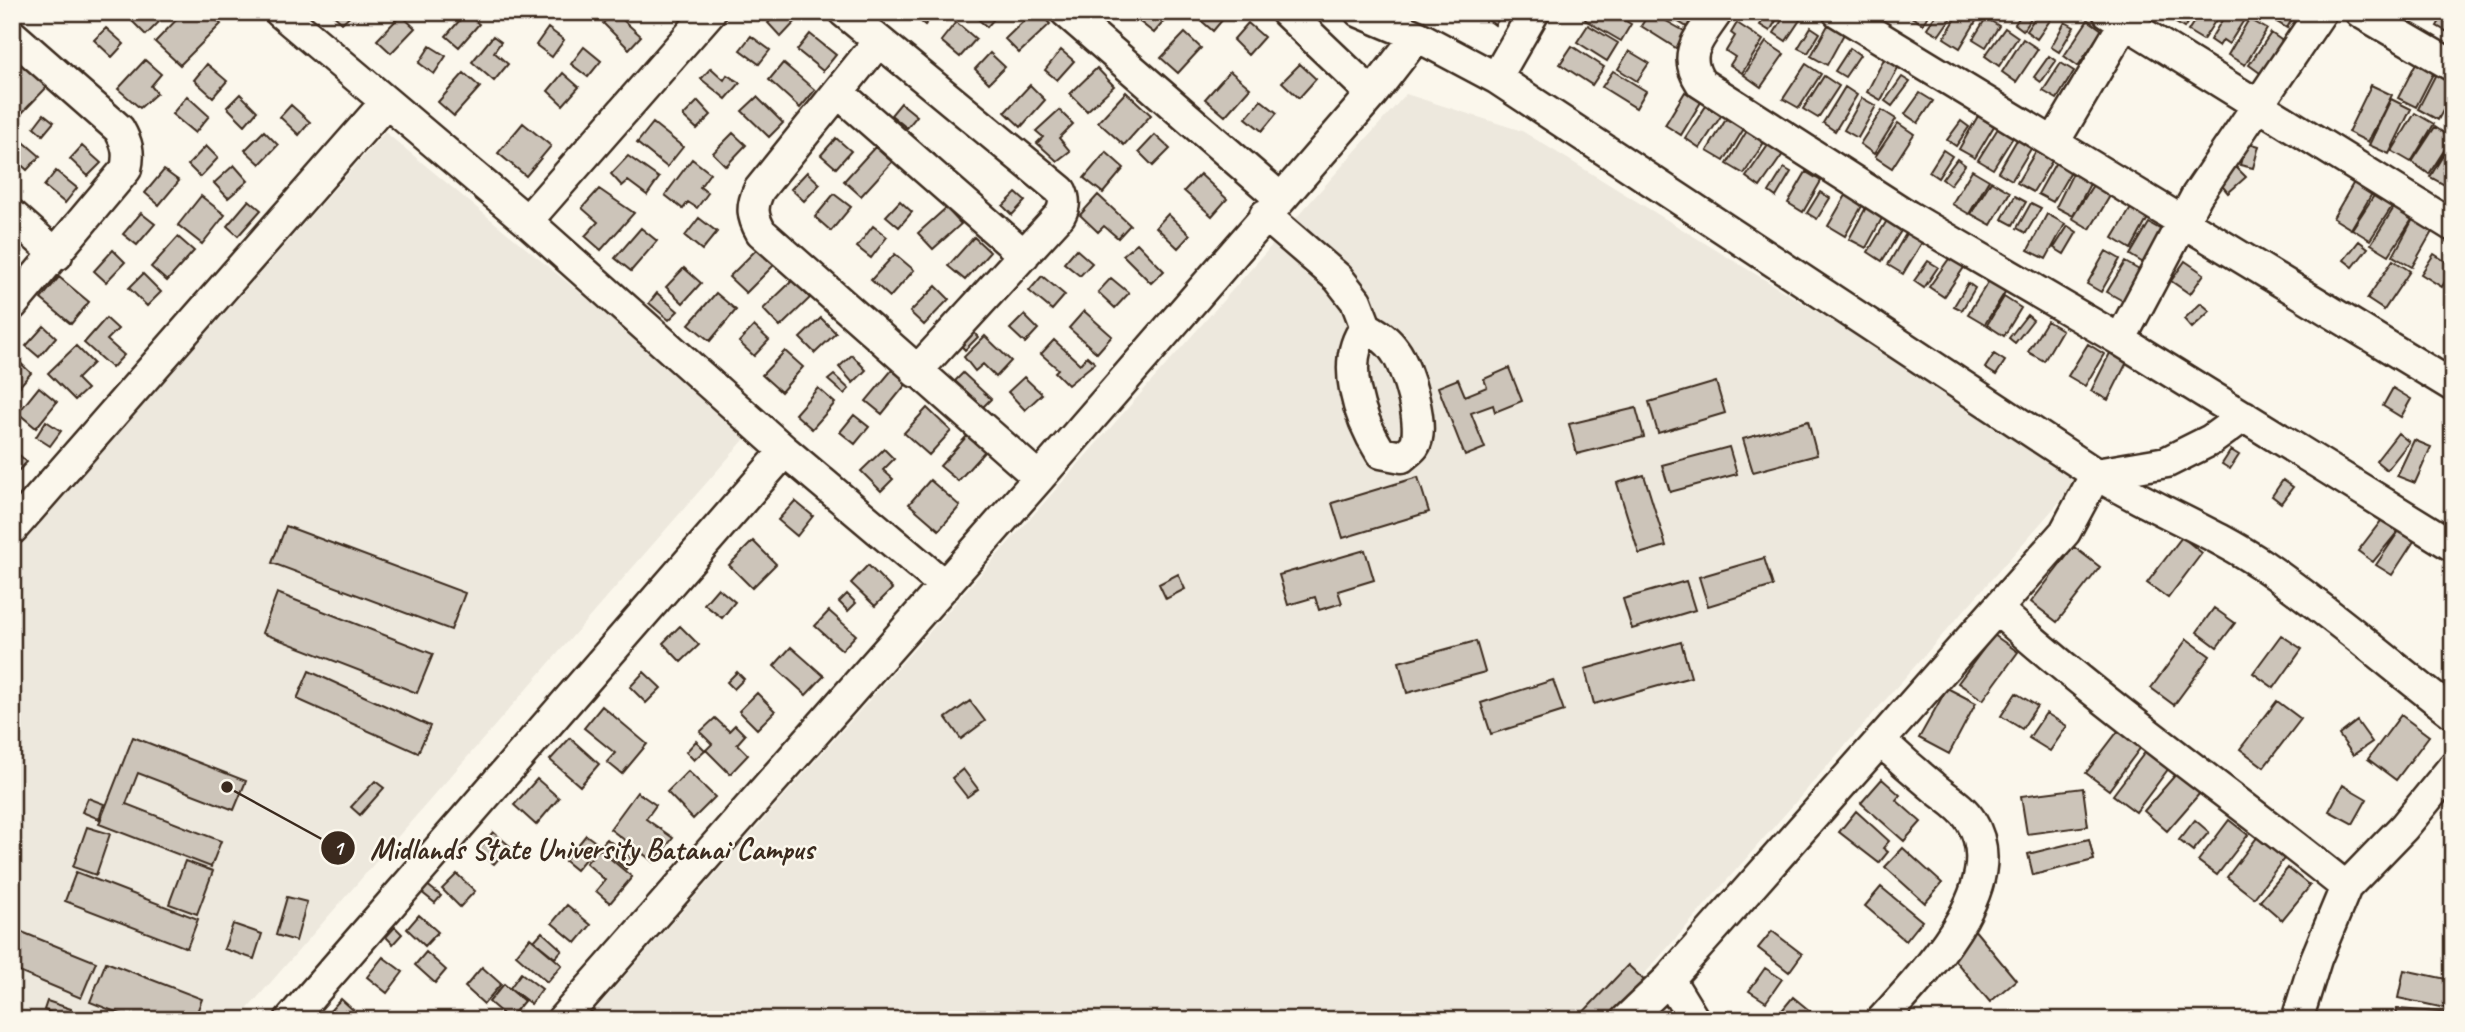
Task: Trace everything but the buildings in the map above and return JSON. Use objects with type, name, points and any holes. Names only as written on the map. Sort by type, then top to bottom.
[{"type":"street","points":[[280,12],[527,221],[785,451],[944,586]]},
{"type":"street","points":[[527,221],[710,12]]},
{"type":"street","points":[[844,12],[1061,191],[1065,208],[916,372]]},
{"type":"street","points":[[1066,12],[1273,207],[1356,301],[1366,327]]},
{"type":"street","points":[[1286,12],[1372,94]]},
{"type":"street","points":[[1360,12],[1417,36],[1496,78],[2096,474],[2137,500],[2222,540],[2265,567],[2453,713]]},
{"type":"street","points":[[1496,78],[1534,12]]},
{"type":"street","points":[[1717,12],[1691,52],[1692,69],[1701,83],[1908,216],[2120,340],[2453,546]]},
{"type":"street","points":[[1838,12],[2453,386]]},
{"type":"street","points":[[2120,340],[2183,220],[2222,154],[2321,12]]},
{"type":"street","points":[[2360,12],[2453,66]]},
{"type":"street","points":[[2054,142],[2116,17],[2453,226]]},
{"type":"street","points":[[12,35],[119,128],[126,141],[129,156],[126,169],[57,255],[12,305]]},
{"type":"street","points":[[562,1020],[1040,478],[1372,94],[1417,36]]},
{"type":"street","points":[[878,42],[759,190],[752,205],[754,220],[761,232],[916,372],[1040,478]]},
{"type":"street","points":[[839,93],[1024,255]]},
{"type":"street","points":[[12,529],[386,102]]},
{"type":"street","points":[[12,215],[57,255]]},
{"type":"street","points":[[2096,474],[2166,462],[2211,440],[2244,416]]},
{"type":"street","points":[[290,1020],[785,451]]},
{"type":"street","points":[[1626,1020],[1669,979],[1998,611],[2065,532],[2096,474]]},
{"type":"street","points":[[1998,611],[2110,705],[2218,784],[2346,887]]},
{"type":"street","points":[[1882,743],[1958,805],[1971,821],[1979,838],[1982,859],[1971,900],[1946,945],[1882,1020]]},
{"type":"street","points":[[2297,1020],[2316,959],[2346,887],[2404,827],[2453,767]]},
{"type":"street","points":[[1669,979],[1694,1020]]},
{"type":"shaded area","points":[[1406,94],[1522,131],[2083,475],[1604,1020],[586,1020]]},
{"type":"shaded area","points":[[385,132],[750,433],[238,1020],[12,1020],[12,554]]},
{"type":"place","name":"Midlands State University Batanai Campus","points":[[227,787]]}]
